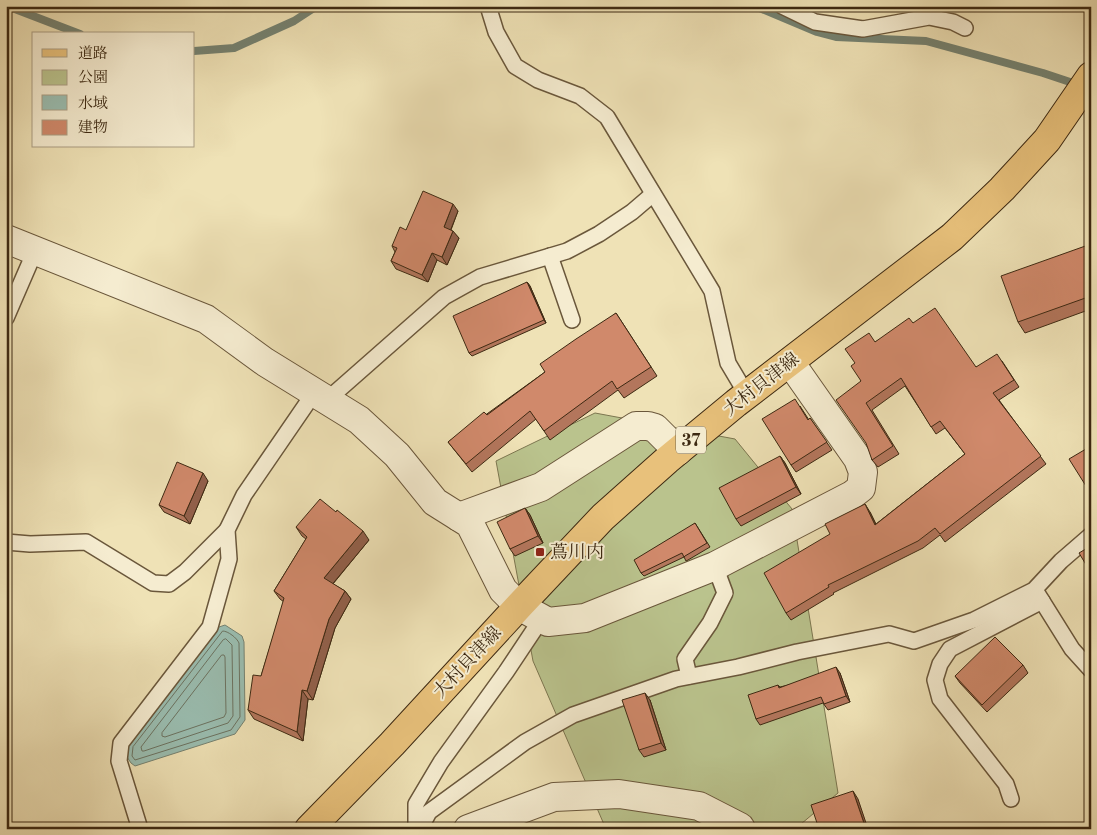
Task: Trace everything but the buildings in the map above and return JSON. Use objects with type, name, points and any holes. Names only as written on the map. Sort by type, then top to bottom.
[{"type":"main road","name":"大村貝津線","points":[[309,829],[392,744],[530,612],[603,517],[678,450],[747,394],[952,236],[1002,189],[1047,140],[1091,76]]},
{"type":"street","points":[[6,239],[206,319],[265,362],[359,420],[396,455],[435,502],[470,524],[503,590],[530,612],[548,622],[585,618],[715,566],[852,495],[861,488],[863,472],[858,459],[790,362]]},
{"type":"street","points":[[459,517],[541,487],[636,426],[654,428],[678,450]]},
{"type":"street","points":[[468,829],[554,797],[620,794],[699,806],[740,826],[741,829]]},
{"type":"lane","points":[[488,6],[496,32],[515,66],[538,80],[580,96],[607,117],[712,291],[728,363],[747,394]]},
{"type":"lane","points":[[782,6],[815,22],[863,29],[929,17],[953,22],[965,28]]},
{"type":"lane","points":[[6,542],[30,544],[86,542],[153,584],[169,584],[185,572],[228,530],[244,495],[320,397],[444,297],[480,277],[567,251],[599,234],[632,212],[653,194]]},
{"type":"lane","points":[[6,318],[35,251]]},
{"type":"lane","points":[[550,256],[572,320]]},
{"type":"lane","points":[[140,829],[119,761],[121,743],[210,627],[229,560],[228,530]]},
{"type":"lane","points":[[1011,799],[1006,784],[940,698],[935,680],[940,664],[950,649],[1038,595],[1061,561],[1091,535]]},
{"type":"lane","points":[[689,676],[685,659],[710,623],[725,593],[715,566]]},
{"type":"lane","points":[[1038,595],[1072,648],[1091,670]]},
{"type":"lane","points":[[420,829],[429,812],[525,742],[573,715],[676,679],[738,667],[797,652],[889,634],[914,641],[1038,595]]},
{"type":"lane","points":[[416,829],[416,804],[441,762],[506,672],[530,612]]},
{"type":"green space","points":[[595,413],[735,439],[792,509],[838,793],[795,829],[606,829],[533,661],[496,461]]},
{"type":"water","points":[[225,625],[242,636],[244,642],[245,720],[235,734],[135,766],[127,757],[128,746],[219,627]]},
{"type":"waterway","points":[[7,6],[75,32]]},
{"type":"waterway","points":[[195,51],[234,48],[294,21],[317,6]]},
{"type":"waterway","points":[[751,6],[817,32],[836,37],[926,41],[1043,73],[1079,85]]},
{"type":"place","name":"蔦川内","points":[[540,552]]}]
